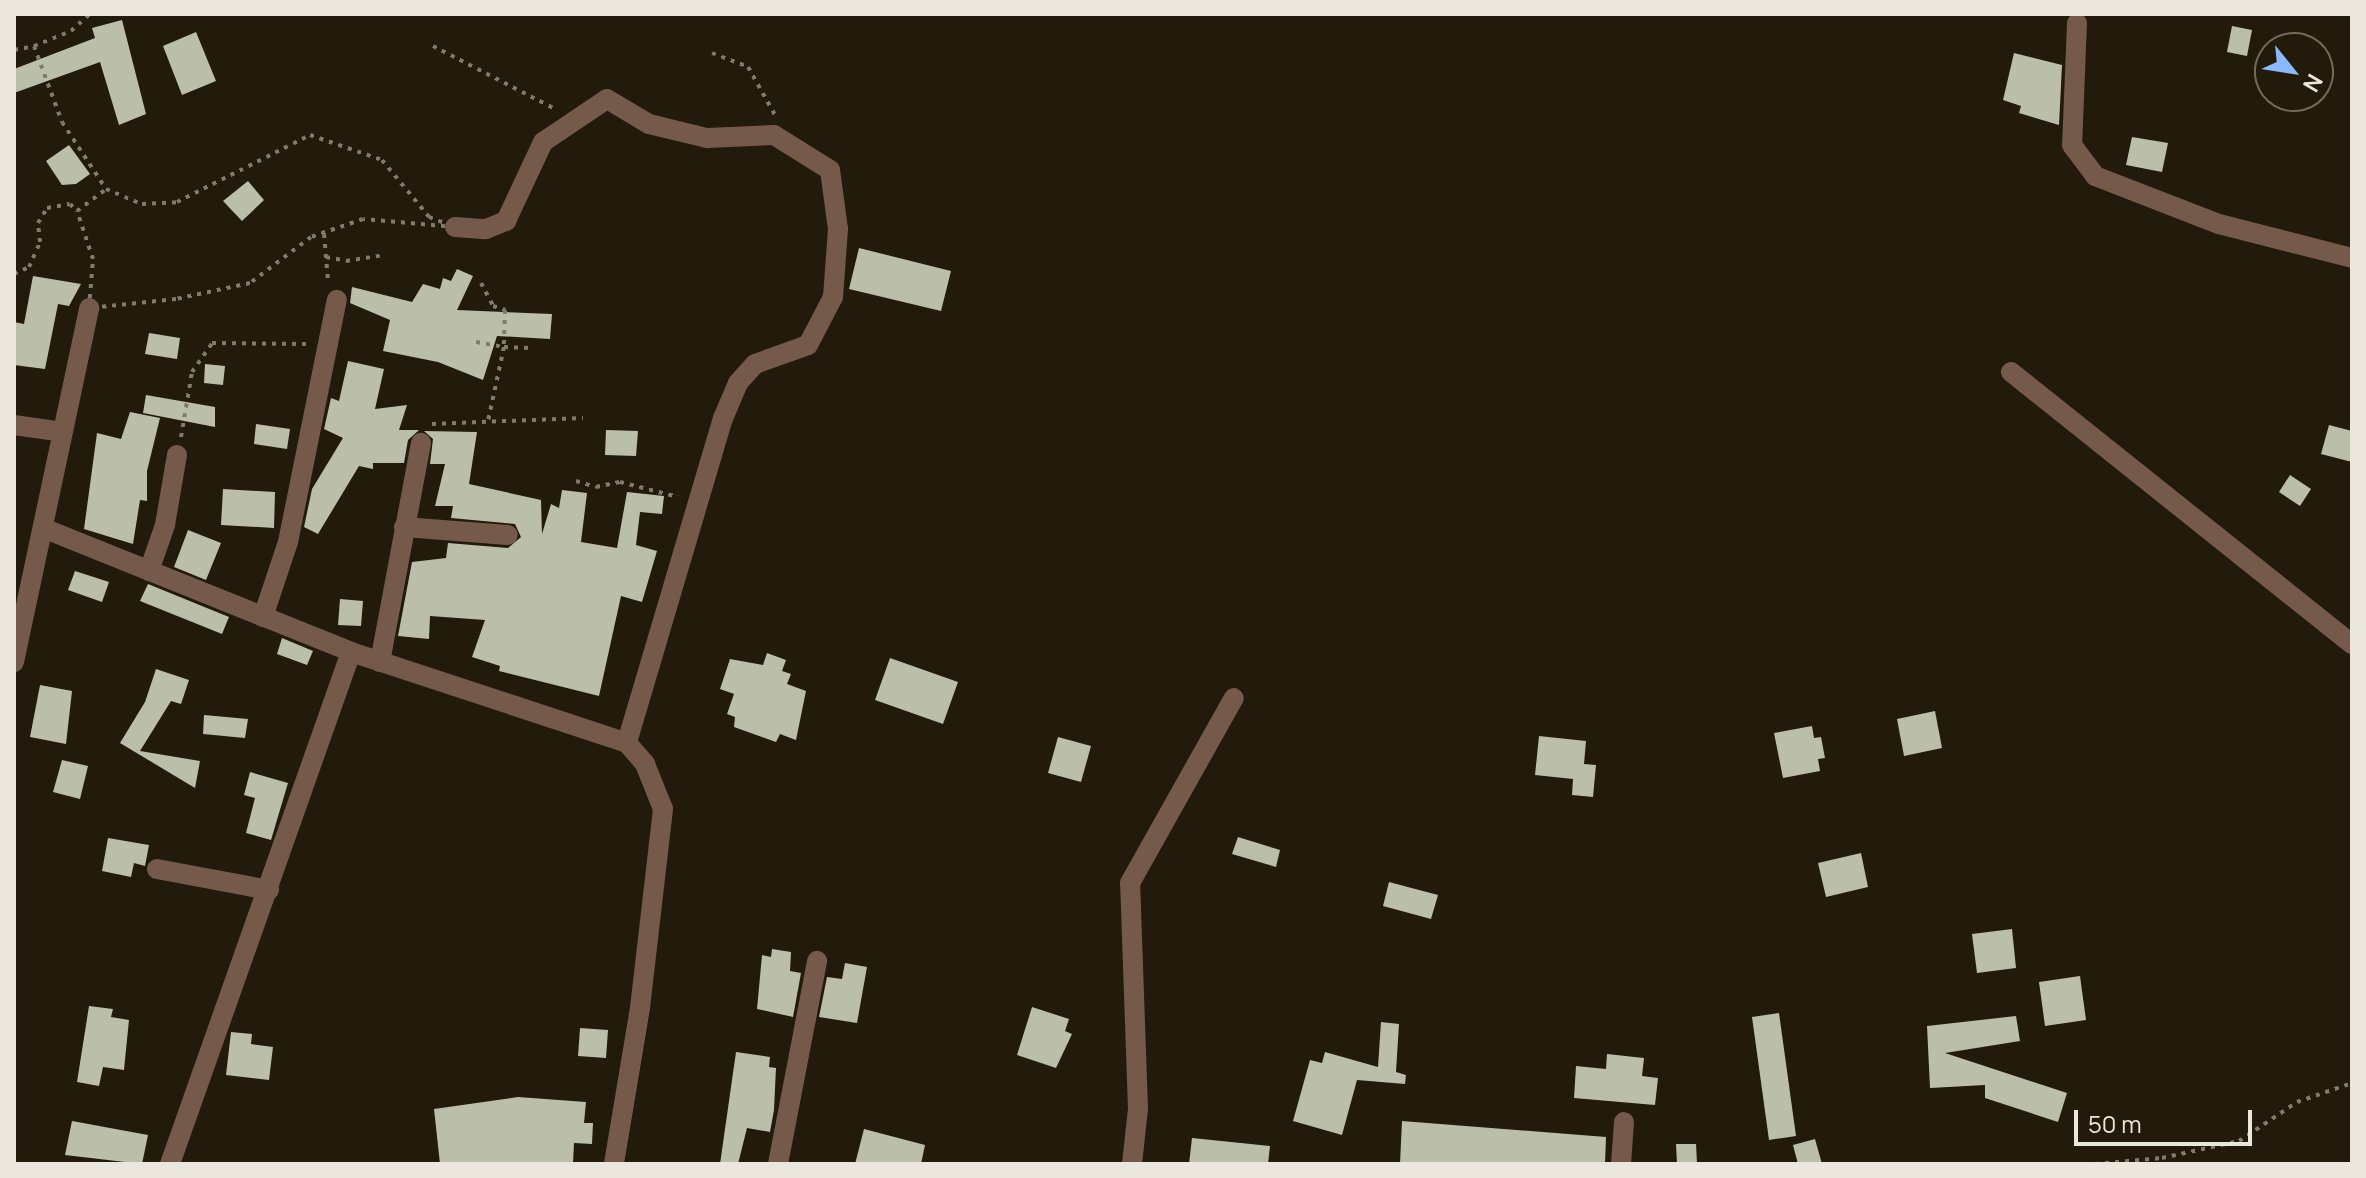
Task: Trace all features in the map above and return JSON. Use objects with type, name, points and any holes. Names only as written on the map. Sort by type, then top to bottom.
[{"type":"street","points":[[2077,23],[2072,145],[2095,176],[2219,224],[2352,258]]},
{"type":"street","points":[[455,227],[486,229],[506,221],[543,142],[607,99],[649,124],[707,138],[774,135],[830,170],[838,229],[833,297],[808,345],[755,364],[738,383],[698,502],[627,743]]},
{"type":"street","points":[[263,617],[288,542],[337,300]]},
{"type":"street","points":[[14,662],[89,308]]},
{"type":"street","points":[[2011,372],[2352,644]]},
{"type":"street","points":[[14,425],[63,432]]},
{"type":"street","points":[[380,662],[421,443]]},
{"type":"street","points":[[149,571],[165,525],[177,455]]},
{"type":"street","points":[[404,527],[508,535]]},
{"type":"street","points":[[43,528],[351,652],[627,743],[645,764],[663,809],[640,1008],[614,1164]]},
{"type":"street","points":[[170,1164],[351,652]]},
{"type":"street","points":[[1132,1164],[1138,1109],[1130,883],[1234,698]]},
{"type":"street","points":[[157,869],[269,890]]},
{"type":"street","points":[[778,1164],[817,961]]},
{"type":"street","points":[[1621,1164],[1624,1122]]},
{"type":"path","points":[[14,50],[34,46],[71,31],[90,14]]},
{"type":"path","points":[[34,46],[62,122],[106,189],[142,204],[177,202],[310,135],[382,160],[429,217],[455,227]]},
{"type":"path","points":[[433,46],[573,119]]},
{"type":"path","points":[[712,53],[748,67],[775,113],[774,135]]},
{"type":"path","points":[[77,211],[106,189]]},
{"type":"path","points":[[14,274],[29,267],[47,208],[70,204],[77,211],[93,259],[89,308],[176,299],[250,283],[311,237],[363,219],[455,227]]},
{"type":"path","points":[[324,233],[328,288],[337,300]]},
{"type":"path","points":[[326,257],[346,261],[382,255]]},
{"type":"path","points":[[481,283],[493,306],[505,310],[504,347],[488,421]]},
{"type":"path","points":[[476,342],[533,348]]},
{"type":"path","points":[[177,455],[192,372],[212,343],[329,343]]},
{"type":"path","points":[[421,443],[432,423],[583,418]]},
{"type":"path","points":[[576,481],[596,487],[620,482],[698,502]]},
{"type":"path","points":[[2095,1164],[2162,1158],[2239,1141],[2297,1102],[2352,1083]]},
{"type":"building","points":[[122,20],[146,114],[119,125],[100,62],[14,93],[14,69],[95,38],[92,28]]},
{"type":"building","points":[[2232,26],[2252,30],[2247,56],[2227,52]]},
{"type":"building","points":[[196,32],[216,81],[182,95],[163,46]]},
{"type":"building","points":[[2014,53],[2062,65],[2059,125],[2019,113],[2021,106],[2003,100]]},
{"type":"building","points":[[2132,137],[2168,143],[2162,172],[2126,165]]},
{"type":"building","points":[[69,145],[90,174],[76,184],[62,185],[46,161]]},
{"type":"building","points":[[248,181],[264,200],[242,221],[223,201]]},
{"type":"building","points":[[859,248],[951,271],[941,311],[849,289]]},
{"type":"building","points":[[457,269],[473,276],[457,310],[552,314],[550,339],[497,336],[483,380],[438,362],[383,351],[390,320],[350,303],[352,287],[412,302],[423,284],[440,289],[443,278],[451,281]]},
{"type":"building","points":[[33,276],[81,284],[69,306],[58,304],[45,369],[14,365],[14,322],[24,324]]},
{"type":"building","points":[[149,333],[180,338],[177,359],[145,354]]},
{"type":"building","points":[[348,361],[384,369],[375,409],[407,405],[399,430],[419,430],[408,440],[404,463],[373,463],[373,469],[359,466],[318,534],[304,527],[312,489],[343,438],[324,429],[331,398],[339,401]]},
{"type":"building","points":[[205,364],[225,366],[223,385],[204,383]]},
{"type":"building","points":[[146,395],[215,407],[215,427],[143,413]]},
{"type":"building","points":[[130,412],[160,418],[147,471],[147,501],[140,500],[133,544],[84,529],[97,433],[121,439]]},
{"type":"building","points":[[256,424],[290,429],[287,449],[254,444]]},
{"type":"building","points":[[2329,425],[2352,431],[2352,462],[2321,454]]},
{"type":"building","points":[[606,430],[638,431],[636,456],[605,455]]},
{"type":"building","points":[[424,431],[477,432],[469,484],[541,500],[542,534],[551,504],[559,508],[562,490],[587,493],[581,542],[617,548],[627,492],[664,496],[662,514],[640,512],[636,545],[657,551],[642,602],[621,596],[599,696],[499,671],[500,666],[472,657],[485,620],[430,616],[429,639],[398,636],[412,562],[446,558],[448,543],[508,548],[521,537],[515,524],[451,518],[453,506],[435,506],[445,464],[430,464],[433,439]]},
{"type":"building","points":[[2290,475],[2311,489],[2300,506],[2279,492]]},
{"type":"building","points":[[223,489],[275,492],[274,528],[221,525]]},
{"type":"building","points":[[188,530],[221,543],[206,580],[174,567]]},
{"type":"building","points":[[75,571],[109,582],[102,602],[68,590]]},
{"type":"building","points":[[148,584],[229,617],[222,634],[140,601]]},
{"type":"building","points":[[340,599],[363,601],[361,626],[338,625]]},
{"type":"building","points":[[282,638],[313,651],[307,665],[277,654]]},
{"type":"building","points":[[767,653],[786,660],[782,671],[791,674],[787,684],[806,691],[796,740],[780,734],[776,742],[734,727],[735,717],[727,714],[734,694],[720,689],[730,659],[763,665]]},
{"type":"building","points":[[890,658],[958,682],[943,724],[875,700]]},
{"type":"building","points":[[156,669],[189,680],[181,704],[171,701],[140,751],[200,761],[195,788],[120,743],[145,702]]},
{"type":"building","points":[[40,685],[72,691],[66,744],[30,737]]},
{"type":"building","points":[[1935,711],[1942,748],[1904,756],[1897,719]]},
{"type":"building","points":[[204,715],[248,719],[245,738],[203,734]]},
{"type":"building","points":[[1812,726],[1814,738],[1821,737],[1825,758],[1818,759],[1820,771],[1783,778],[1774,733]]},
{"type":"building","points":[[1539,736],[1586,741],[1584,764],[1596,765],[1593,797],[1572,795],[1573,779],[1535,775]]},
{"type":"building","points":[[1058,737],[1091,746],[1081,782],[1048,773]]},
{"type":"building","points":[[62,760],[88,766],[80,799],[53,792]]},
{"type":"building","points":[[250,772],[288,783],[271,840],[246,833],[255,798],[244,795]]},
{"type":"building","points":[[1238,837],[1280,850],[1276,867],[1232,854]]},
{"type":"building","points":[[108,838],[149,845],[145,866],[134,863],[131,877],[102,871]]},
{"type":"building","points":[[1861,853],[1868,887],[1826,897],[1818,863]]},
{"type":"building","points":[[1389,882],[1438,895],[1431,919],[1383,906]]},
{"type":"building","points":[[2012,929],[2016,968],[1977,973],[1972,934]]},
{"type":"building","points":[[772,949],[791,952],[790,971],[801,973],[793,1017],[757,1009],[762,955],[771,957]]},
{"type":"building","points":[[845,963],[867,967],[857,1023],[819,1017],[827,977],[842,979]]},
{"type":"building","points":[[2080,976],[2086,1020],[2045,1026],[2039,982]]},
{"type":"building","points":[[89,1006],[113,1009],[111,1017],[129,1020],[124,1070],[103,1067],[99,1086],[77,1082]]},
{"type":"building","points":[[1032,1007],[1069,1019],[1065,1031],[1072,1034],[1056,1068],[1017,1055]]},
{"type":"building","points":[[1779,1013],[1796,1136],[1769,1140],[1752,1017]]},
{"type":"building","points":[[2016,1016],[2020,1041],[1945,1053],[2067,1093],[2058,1122],[1985,1098],[1985,1085],[1930,1088],[1927,1026]]},
{"type":"building","points":[[1381,1022],[1399,1024],[1396,1072],[1406,1075],[1405,1084],[1357,1080],[1342,1135],[1293,1121],[1310,1060],[1322,1063],[1325,1052],[1378,1067]]},
{"type":"building","points":[[580,1028],[608,1030],[606,1058],[578,1056]]},
{"type":"building","points":[[231,1032],[252,1034],[251,1044],[273,1047],[269,1080],[226,1075]]},
{"type":"building","points":[[736,1052],[770,1057],[769,1067],[776,1068],[774,1110],[770,1132],[747,1128],[738,1164],[720,1164]]},
{"type":"building","points":[[1607,1054],[1644,1058],[1642,1076],[1658,1078],[1655,1105],[1574,1098],[1576,1066],[1606,1069]]},
{"type":"building","points":[[518,1097],[586,1102],[584,1123],[593,1123],[592,1144],[574,1143],[573,1164],[440,1164],[434,1109]]},
{"type":"building","points":[[72,1121],[148,1135],[142,1164],[65,1155]]},
{"type":"building","points":[[1402,1121],[1606,1137],[1605,1164],[1400,1164]]},
{"type":"building","points":[[864,1129],[925,1145],[921,1164],[855,1164]]},
{"type":"building","points":[[1192,1138],[1270,1146],[1268,1164],[1189,1164]]},
{"type":"building","points":[[1815,1139],[1822,1164],[1798,1164],[1793,1145]]},
{"type":"building","points":[[1676,1144],[1696,1144],[1697,1164],[1677,1164]]}]
